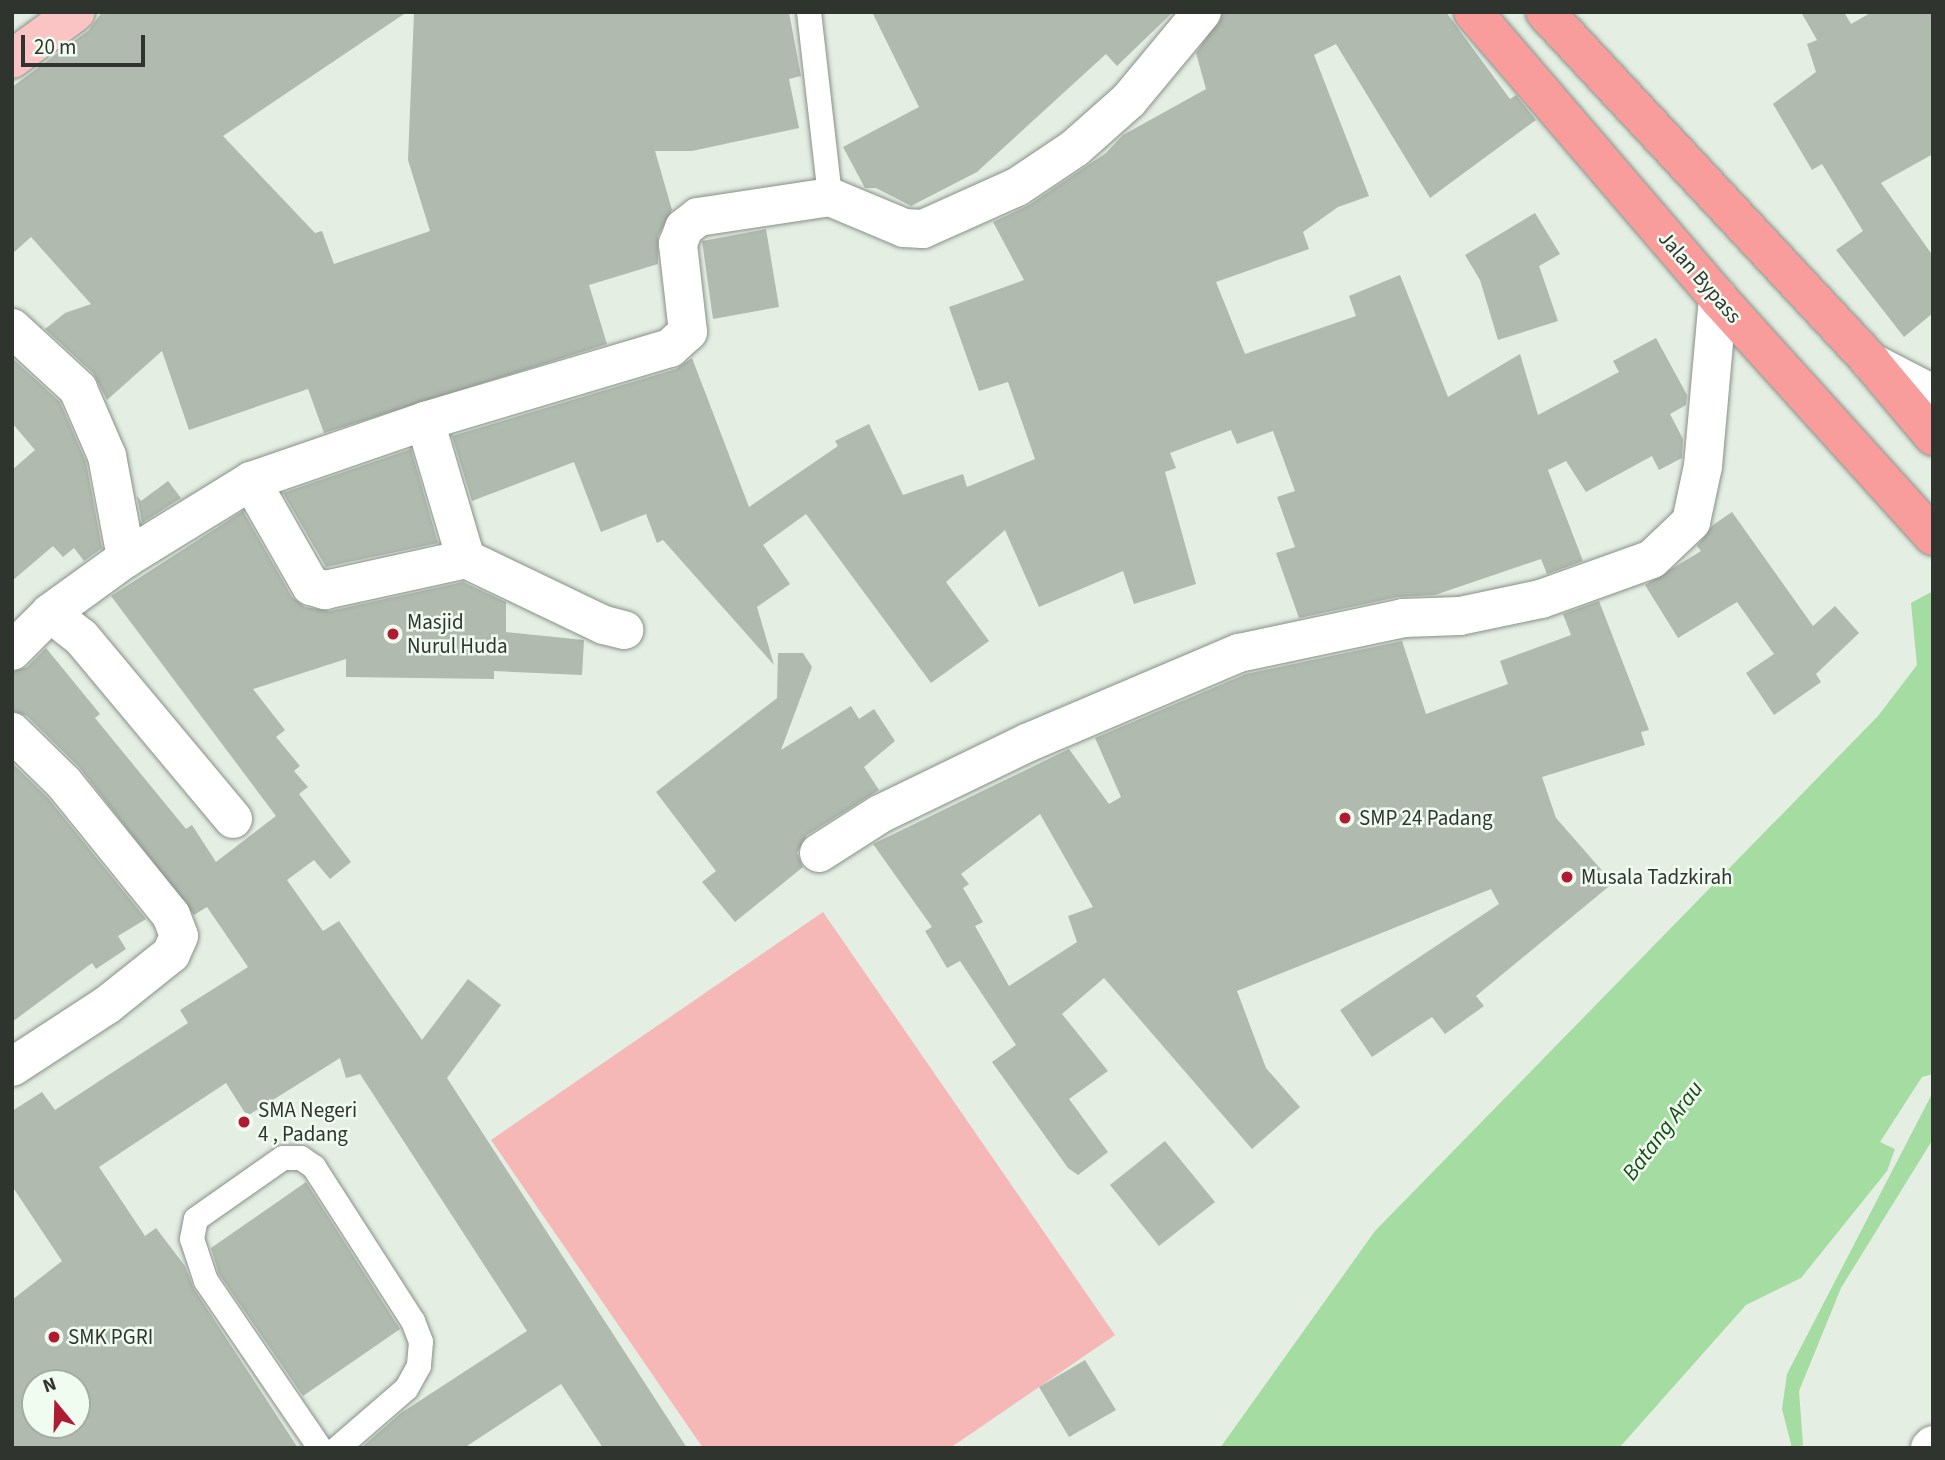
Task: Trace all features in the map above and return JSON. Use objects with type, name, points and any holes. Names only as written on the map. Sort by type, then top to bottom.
[{"type":"highway","name":"Jalan Bypass","points":[[1473,12],[1718,298],[1923,525]]},
{"type":"highway","points":[[1545,12],[1871,362],[1933,436]]},
{"type":"main road","points":[[12,59],[76,12]]},
{"type":"street","points":[[12,651],[50,613],[126,558],[251,481],[425,421],[670,348],[688,331],[678,244],[692,221],[830,197],[904,228],[923,229],[1017,187],[1075,148],[1129,100],[1202,12]]},
{"type":"street","points":[[819,853],[880,814],[1029,741],[1238,653],[1403,618],[1460,616],[1541,599],[1652,559],[1691,522],[1703,466],[1718,298]]},
{"type":"street","points":[[12,328],[78,389],[107,456],[126,558]]},
{"type":"street","points":[[1871,362],[1933,394]]},
{"type":"street","points":[[425,421],[466,559]]},
{"type":"street","points":[[251,481],[311,586],[325,590],[466,559],[624,630]]},
{"type":"street","points":[[50,613],[81,637],[233,819]]},
{"type":"street","points":[[12,732],[64,783],[171,915],[179,936],[171,954],[107,1005],[12,1067]]},
{"type":"lane","points":[[809,12],[830,197]]},
{"type":"lane","points":[[320,1448],[206,1281],[192,1239],[196,1219],[283,1158],[301,1158],[314,1167],[413,1321],[421,1342],[419,1366],[407,1389],[338,1448]]},
{"type":"shaded area","points":[[823,912],[1115,1335],[950,1448],[703,1448],[491,1140]]},
{"type":"water","name":"Batang Arau","points":[[1933,591],[1933,1074],[1922,1077],[1880,1142],[1895,1149],[1887,1171],[1801,1278],[1746,1305],[1619,1448],[1220,1448],[1375,1231],[1878,716],[1917,665],[1911,603]]},
{"type":"water","points":[[1933,1092],[1933,1139],[1841,1288],[1799,1391],[1803,1445],[1792,1448],[1782,1409],[1787,1374]]},
{"type":"building","points":[[102,12],[407,12],[223,136],[315,233],[322,231],[334,264],[430,231],[408,160],[414,12],[789,12],[801,76],[789,79],[799,128],[692,151],[655,151],[672,210],[658,236],[658,264],[589,285],[607,344],[324,433],[308,389],[189,430],[162,351],[107,400],[93,373],[45,329],[65,313],[91,304],[31,237],[12,254],[12,87],[89,30]]},
{"type":"building","points":[[872,12],[1173,12],[1117,66],[1106,54],[977,172],[911,206],[876,188],[865,188],[843,147],[919,107]]},
{"type":"building","points":[[1223,12],[1446,12],[1510,99],[1516,95],[1536,120],[1430,198],[1336,44],[1314,55],[1369,196],[1338,207],[1303,232],[1309,249],[1216,282],[1245,354],[1356,316],[1349,296],[1400,275],[1448,397],[1520,354],[1538,415],[1619,372],[1613,361],[1656,338],[1687,395],[1686,405],[1670,414],[1683,439],[1682,458],[1659,470],[1652,456],[1586,492],[1566,461],[1548,470],[1583,561],[1547,574],[1541,559],[1435,595],[1398,597],[1299,618],[1276,553],[1295,547],[1277,497],[1295,491],[1273,431],[1237,444],[1231,430],[1170,453],[1176,468],[1165,472],[1196,584],[1134,604],[1123,571],[1039,607],[1005,530],[946,582],[989,641],[931,683],[806,514],[763,545],[790,584],[757,607],[774,665],[663,540],[657,543],[646,514],[601,532],[574,462],[472,501],[452,436],[676,369],[692,358],[749,507],[838,446],[835,441],[869,424],[903,495],[963,474],[967,487],[1035,459],[1008,382],[979,391],[949,307],[1024,280],[993,222],[1029,205],[1106,153],[1123,135],[1206,89],[1196,53]]},
{"type":"building","points":[[1801,12],[1844,12],[1851,24],[1872,12],[1933,12],[1933,154],[1881,183],[1933,256],[1933,313],[1904,337],[1836,250],[1863,231],[1822,164],[1812,170],[1773,104],[1816,72],[1807,44],[1817,40]]},
{"type":"building","points":[[1535,213],[1560,254],[1539,266],[1558,321],[1498,340],[1480,280],[1465,255]]},
{"type":"building","points":[[766,229],[779,307],[713,319],[702,241]]},
{"type":"building","points":[[12,358],[60,402],[86,462],[102,548],[84,561],[74,548],[63,557],[53,546],[12,581],[12,470],[35,450],[12,423]]},
{"type":"building","points":[[411,449],[438,543],[326,567],[283,493]]},
{"type":"building","points":[[168,481],[181,498],[142,523],[137,496],[141,501]]},
{"type":"building","points":[[243,511],[292,597],[305,607],[330,611],[463,582],[506,602],[506,632],[584,640],[582,675],[494,671],[494,679],[346,677],[346,659],[253,689],[285,730],[276,737],[300,766],[294,771],[308,787],[299,794],[351,862],[330,879],[314,860],[287,880],[323,931],[339,921],[422,1040],[468,979],[501,1005],[447,1078],[687,1448],[603,1448],[561,1384],[464,1448],[361,1448],[401,1413],[527,1331],[360,1074],[346,1078],[340,1058],[247,1116],[226,1083],[99,1167],[145,1236],[156,1228],[185,1266],[194,1289],[298,1448],[12,1448],[12,1300],[62,1261],[12,1186],[12,1111],[42,1092],[55,1110],[188,1023],[180,1010],[248,967],[207,907],[194,915],[79,767],[27,716],[12,711],[12,672],[27,667],[46,648],[100,714],[95,718],[186,829],[192,825],[216,862],[276,816],[111,596]]},
{"type":"building","points":[[1732,512],[1813,626],[1835,606],[1859,633],[1816,674],[1821,682],[1774,715],[1746,673],[1774,654],[1737,602],[1678,638],[1645,585],[1701,551],[1697,546],[1713,525]]},
{"type":"building","points":[[1599,601],[1649,730],[1641,732],[1645,745],[1542,777],[1556,818],[1613,883],[1476,996],[1484,1006],[1445,1034],[1432,1017],[1372,1057],[1340,1010],[1499,904],[1491,889],[1237,991],[1266,1068],[1300,1107],[1252,1149],[1104,978],[1062,1014],[1108,1071],[1069,1099],[1108,1152],[1078,1175],[1068,1168],[992,1062],[1016,1045],[960,961],[947,968],[925,931],[932,927],[873,844],[1069,749],[1109,804],[1121,797],[1095,738],[1246,674],[1402,641],[1426,714],[1508,684],[1500,661],[1571,635],[1563,614]],"holes":[[[1040,814],[1093,907],[1068,916],[1077,942],[1009,986],[975,926],[983,922],[963,888],[969,884],[961,874]]]},
{"type":"building","points":[[778,653],[803,653],[812,667],[781,750],[851,706],[859,719],[874,709],[895,741],[864,767],[879,790],[807,835],[797,853],[803,867],[735,922],[702,882],[716,871],[656,792],[777,698]]},
{"type":"building","points":[[12,763],[48,798],[146,919],[118,936],[126,949],[96,969],[92,963],[12,1022]]},
{"type":"building","points":[[1165,1141],[1215,1202],[1159,1246],[1110,1185]]},
{"type":"building","points":[[306,1182],[400,1329],[303,1396],[219,1274],[211,1248]]},
{"type":"building","points":[[1085,1360],[1116,1410],[1069,1437],[1039,1387]]},
{"type":"place","name":"Masjid Nurul Huda","points":[[393,634]]},
{"type":"place","name":"SMP 24 Padang","points":[[1345,818]]},
{"type":"place","name":"Musala Tadzkirah","points":[[1567,877]]},
{"type":"place","name":"SMA Negeri 4 , Padang","points":[[244,1122]]},
{"type":"place","name":"SMK PGRI","points":[[54,1337]]}]
